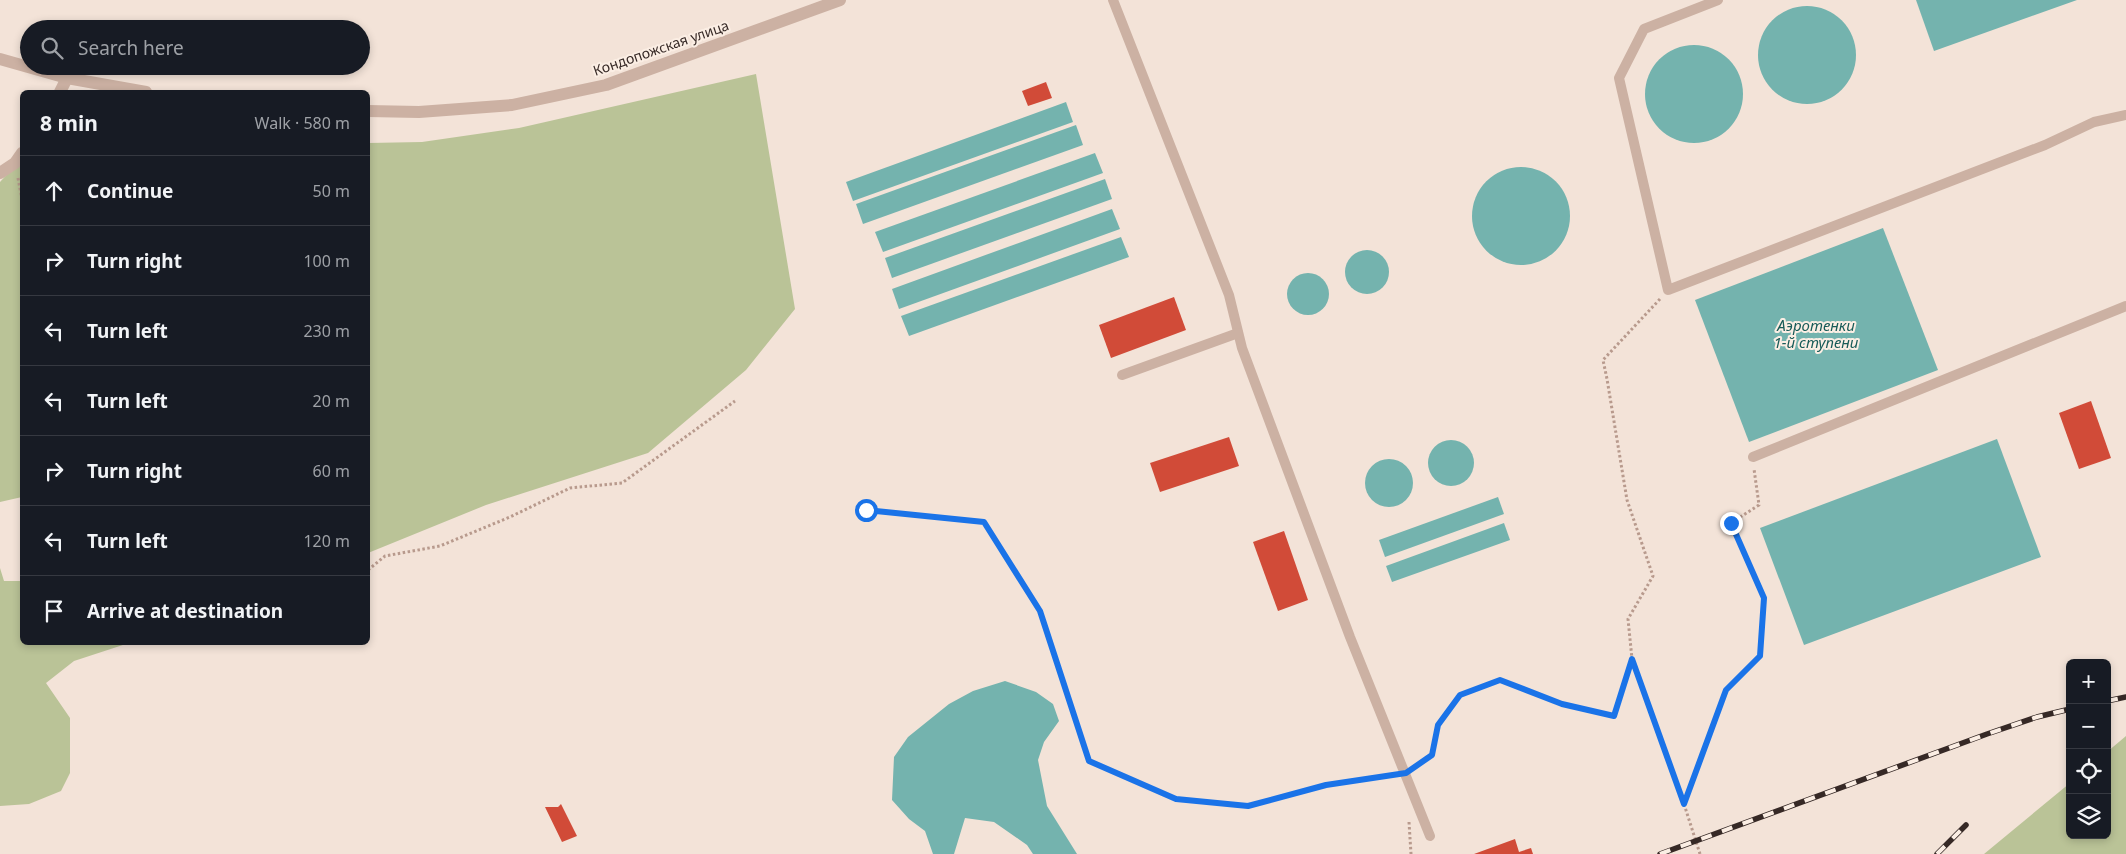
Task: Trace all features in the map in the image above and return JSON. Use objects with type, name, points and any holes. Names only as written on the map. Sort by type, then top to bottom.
[{"type":"street","name":"Кондопожская улица","points":[[370,111],[419,112],[512,105],[606,85],[840,0]]},
{"type":"street","points":[[0,59],[20,65]]},
{"type":"street","points":[[57,75],[135,90]]},
{"type":"street","points":[[61,90],[68,78]]},
{"type":"street","points":[[0,173],[19,158]]},
{"type":"lane","points":[[1113,0],[1229,295],[1238,333],[1350,637],[1430,836]]},
{"type":"lane","points":[[1718,0],[1644,29],[1619,78],[1668,290],[2045,145],[2094,122],[2126,115]]},
{"type":"lane","points":[[1753,457],[2126,306]]},
{"type":"lane","points":[[1122,375],[1238,333]]},
{"type":"path","points":[[19,158],[20,172]]},
{"type":"path","points":[[1668,290],[1603,360],[1608,379],[1627,500],[1653,576],[1628,619],[1632,659],[1700,854]]},
{"type":"path","points":[[370,568],[385,556],[440,546],[510,517],[570,488],[622,482],[736,402]]},
{"type":"path","points":[[1684,804],[1726,690],[1760,656],[1764,598],[1731,523],[1759,505],[1753,457]]},
{"type":"path","points":[[866,510],[984,522],[1040,611],[1089,761],[1176,799],[1248,806],[1326,785],[1406,773],[1432,755],[1438,725],[1460,695],[1500,680],[1562,704],[1614,716],[1632,659]]},
{"type":"path","points":[[1409,818],[1411,854]]},
{"type":"green space","points":[[756,74],[795,309],[746,370],[648,453],[486,505],[370,552],[370,143],[422,142],[519,128]]},
{"type":"green space","points":[[20,160],[20,497],[0,502],[0,182]]},
{"type":"green space","points":[[0,568],[4,581],[20,581],[20,645],[123,645],[74,661],[46,683],[70,718],[70,773],[61,791],[29,804],[0,806]]},
{"type":"green space","points":[[2126,736],[2126,854],[1984,854],[2066,786],[2066,839],[2111,839],[2111,749]]},
{"type":"water","points":[[1916,0],[2077,0],[1934,51]]},
{"type":"water","points":[[1807,6],[1826,10],[1842,20],[1852,36],[1856,55],[1852,74],[1842,90],[1826,100],[1807,104],[1788,100],[1772,90],[1762,74],[1758,55],[1762,36],[1772,20],[1788,10]]},
{"type":"water","points":[[1694,45],[1704,46],[1721,53],[1735,67],[1742,84],[1742,104],[1735,121],[1721,135],[1704,142],[1694,143],[1684,142],[1667,135],[1653,121],[1646,104],[1645,94],[1646,84],[1653,67],[1667,53],[1684,46]]},
{"type":"water","points":[[1066,102],[1073,122],[853,201],[846,182]]},
{"type":"water","points":[[1076,125],[1083,145],[863,224],[856,204]]},
{"type":"water","points":[[1095,153],[1103,173],[883,252],[875,232]]},
{"type":"water","points":[[1521,167],[1540,171],[1556,181],[1566,197],[1570,216],[1566,235],[1556,251],[1540,261],[1521,265],[1502,261],[1486,251],[1476,235],[1472,216],[1476,197],[1486,181],[1502,171]]},
{"type":"water","points":[[1105,179],[1112,199],[892,278],[885,258]]},
{"type":"water","points":[[1112,209],[1120,229],[899,309],[892,289]]},
{"type":"water","name":"Аэротенки 1-й ступени","points":[[1883,228],[1938,370],[1749,442],[1695,300]]},
{"type":"water","points":[[1121,237],[1129,257],[909,336],[901,316]]},
{"type":"water","points":[[1367,250],[1379,254],[1385,260],[1389,272],[1385,284],[1379,290],[1367,294],[1355,290],[1349,284],[1345,272],[1349,260],[1355,254]]},
{"type":"water","points":[[1312,273],[1320,276],[1326,282],[1329,294],[1326,306],[1320,312],[1304,315],[1296,312],[1290,306],[1287,290],[1290,282],[1296,276]]},
{"type":"water","points":[[1997,439],[2041,557],[1804,645],[1760,528]]},
{"type":"water","points":[[1446,440],[1456,440],[1470,450],[1474,463],[1470,476],[1464,482],[1456,486],[1446,486],[1432,476],[1428,468],[1428,458],[1438,444]]},
{"type":"water","points":[[1384,459],[1394,459],[1406,466],[1413,478],[1413,488],[1406,500],[1394,507],[1384,507],[1376,503],[1369,496],[1365,488],[1365,478],[1369,470],[1376,463]]},
{"type":"water","points":[[1498,497],[1504,514],[1385,557],[1379,540]]},
{"type":"water","points":[[1504,523],[1510,540],[1392,582],[1386,566]]},
{"type":"water","points":[[1005,681],[1036,692],[1053,704],[1059,721],[1044,742],[1038,760],[1047,806],[1077,854],[1033,854],[1027,845],[994,822],[965,818],[954,854],[933,854],[925,831],[909,819],[892,800],[894,757],[908,737],[949,704],[973,691]]},
{"type":"building","points":[[1046,82],[1052,98],[1028,106],[1022,91]]},
{"type":"building","points":[[1174,297],[1186,330],[1111,358],[1099,325]]},
{"type":"building","points":[[2091,401],[2111,458],[2079,469],[2059,413]]},
{"type":"building","points":[[1229,437],[1239,466],[1160,492],[1150,463]]},
{"type":"building","points":[[1284,531],[1308,600],[1278,611],[1253,542]]},
{"type":"building","points":[[561,804],[577,836],[562,842],[545,807],[558,807]]},
{"type":"building","points":[[1515,839],[1519,852],[1531,848],[1533,854],[1474,854]]},
{"type":"railway","points":[[2111,700],[2126,697]]},
{"type":"railway","points":[[1660,854],[1987,734],[2037,717],[2066,710]]},
{"type":"railway","points":[[1937,854],[1966,825]]},
{"type":"route","points":[[866,510],[984,522],[1040,611],[1089,761],[1176,799],[1248,806],[1326,785],[1406,773],[1432,755],[1438,725],[1460,695],[1500,680],[1562,704],[1614,716],[1632,659],[1684,804],[1726,690],[1760,656],[1764,598],[1731,523]]}]
